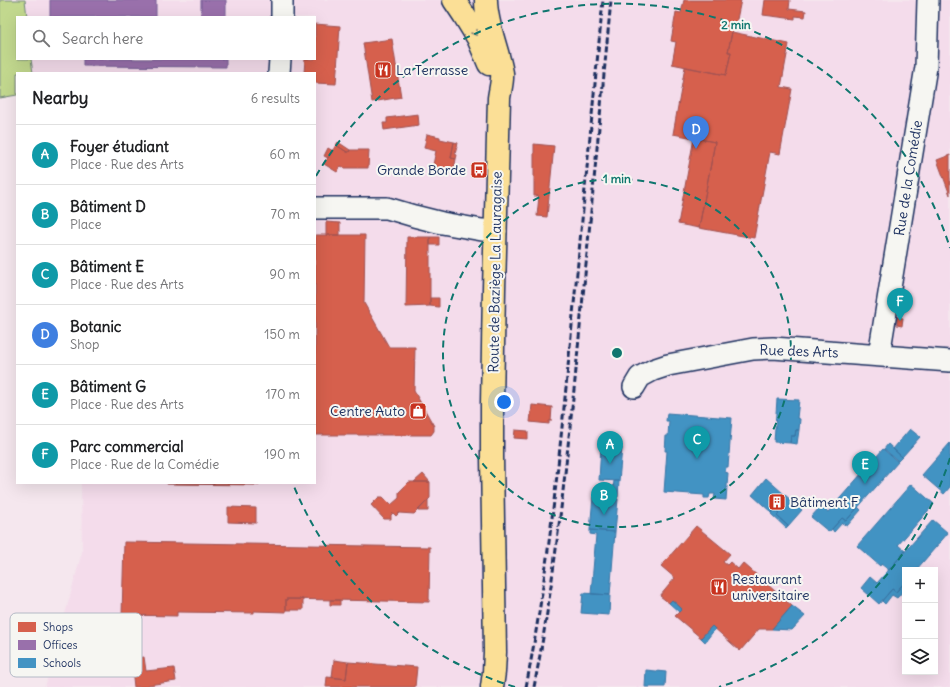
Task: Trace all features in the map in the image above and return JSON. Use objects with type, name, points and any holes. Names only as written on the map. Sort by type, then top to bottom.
[{"type":"main road","name":"Route de Baziège La Lauragaise","points":[[454,0],[478,38],[489,64],[500,98]]},
{"type":"main road","name":"Route de Baziège La Lauragaise","points":[[486,0],[486,7],[493,40],[502,74],[494,290],[492,456],[495,652],[492,687]]},
{"type":"street","points":[[282,0],[282,16]]},
{"type":"street","name":"Rue de la Comédie","points":[[879,355],[926,67],[928,0]]},
{"type":"street","points":[[279,72],[280,60]]},
{"type":"street","points":[[316,208],[387,208],[442,223],[496,232]]},
{"type":"street","name":"Rue des Arts","points":[[634,387],[640,378],[653,370],[668,365],[753,349],[772,348],[950,360]]},
{"type":"shaded area","points":[[25,0],[950,0],[950,687],[45,687],[48,677],[142,677],[142,613],[65,613],[82,552],[81,484],[316,484],[316,72],[33,72],[31,60],[316,60],[316,16],[27,16]]},
{"type":"green space","points":[[0,0],[25,0],[27,16],[16,16],[16,60],[31,60],[33,72],[16,72],[16,95],[0,98]]},
{"type":"building: Shops","points":[[684,0],[741,0],[728,52],[731,52],[726,75],[672,64],[676,42],[671,41],[676,12],[681,13]]},
{"type":"building: Shops","points":[[765,0],[790,0],[789,9],[806,11],[805,17],[795,16],[795,19],[763,15]]},
{"type":"building: Shops","points":[[316,24],[340,26],[336,84],[316,83],[316,72],[304,72],[305,60],[316,60]]},
{"type":"building: Shops","points":[[732,32],[789,44],[781,87],[792,89],[780,154],[770,152],[754,238],[699,228],[715,142],[673,134],[685,67],[726,75],[731,52],[728,52]]},
{"type":"building: Shops","points":[[392,39],[401,97],[372,102],[363,43]]},
{"type":"building: Shops","points":[[418,114],[419,125],[384,130],[383,123],[387,123],[387,118]]},
{"type":"building: Shops","points":[[427,134],[454,142],[451,158],[456,159],[453,174],[432,169],[436,151],[424,148]]},
{"type":"building: Shops","points":[[694,138],[715,142],[699,228],[678,224]]},
{"type":"building: Shops","points":[[338,142],[350,150],[349,152],[336,145]]},
{"type":"building: Shops","points":[[454,142],[458,143],[455,154],[457,155],[456,159],[451,158]]},
{"type":"building: Shops","points":[[534,144],[554,146],[547,217],[537,216],[539,196],[534,196]]},
{"type":"building: Shops","points":[[336,145],[347,152],[350,150],[369,150],[368,168],[345,168],[341,166],[337,172],[324,164]]},
{"type":"building: Shops","points":[[328,148],[333,151],[328,158],[324,156]]},
{"type":"building: Shops","points":[[950,155],[950,195],[937,160]]},
{"type":"building: Shops","points":[[326,222],[340,223],[340,235],[326,235]]},
{"type":"building: Shops","points":[[316,235],[365,235],[364,303],[389,347],[415,347],[414,391],[434,426],[434,431],[431,435],[316,435]]},
{"type":"building: Shops","points":[[407,237],[430,237],[430,306],[406,307]]},
{"type":"building: Shops","points":[[430,237],[439,237],[439,245],[430,245]]},
{"type":"building: Shops","points":[[430,298],[439,298],[439,307],[430,306]]},
{"type":"building: Shops","points":[[897,317],[903,318],[902,326],[897,325]]},
{"type":"building: Shops","points":[[532,405],[552,407],[551,421],[549,421],[549,424],[530,422]]},
{"type":"building: Shops","points":[[515,430],[528,431],[528,439],[514,438]]},
{"type":"building: Shops","points":[[423,474],[430,482],[414,482]]},
{"type":"building: Shops","points":[[409,482],[430,482],[430,498],[414,514],[399,513],[396,516],[393,513],[391,515],[391,519],[384,519],[371,505],[379,497],[383,497],[391,505],[399,498],[399,492]]},
{"type":"building: Shops","points":[[167,484],[258,484],[259,485]]},
{"type":"building: Shops","points":[[428,500],[428,511],[418,511]]},
{"type":"building: Shops","points":[[228,507],[256,508],[256,523],[228,522]]},
{"type":"building: Shops","name":"Restaurant universitaire","points":[[696,526],[730,554],[723,562],[727,565],[730,562],[738,569],[743,563],[792,606],[772,629],[759,629],[740,651],[712,626],[701,638],[675,616],[682,609],[672,600],[669,603],[660,596],[675,578],[661,566]]},
{"type":"building: Shops","points":[[124,542],[430,547],[429,602],[286,599],[286,612],[177,612],[177,616],[142,615],[142,613],[122,613]]},
{"type":"building: Shops","points":[[286,599],[303,599],[303,610],[286,610]]},
{"type":"building: Shops","points":[[330,600],[340,600],[340,605],[330,605]]},
{"type":"building: Shops","points":[[142,657],[144,657],[146,671],[174,668],[176,681],[148,685],[148,687],[134,687],[133,677],[142,677]]},
{"type":"building: Shops","points":[[334,660],[348,662],[346,679],[332,677]]},
{"type":"building: Shops","points":[[348,662],[417,667],[415,687],[326,687],[327,677],[346,679]]},
{"type":"building: Offices","points":[[50,0],[156,0],[156,16],[50,16]]},
{"type":"building: Offices","points":[[201,0],[226,0],[226,16],[201,16]]},
{"type":"building: Offices","points":[[83,60],[226,60],[226,67],[83,66]]},
{"type":"building: Schools","points":[[777,399],[799,400],[797,418],[800,419],[799,430],[796,430],[795,436],[791,436],[790,443],[774,442]]},
{"type":"building: Schools","points":[[667,413],[732,418],[728,467],[726,467],[725,472],[728,473],[726,500],[714,499],[715,494],[710,494],[709,498],[704,498],[704,495],[664,492],[667,451],[665,451],[666,436],[668,436],[669,421],[666,421]]},
{"type":"building: Schools","points":[[910,429],[920,437],[902,457],[893,449]]},
{"type":"building: Schools","points":[[796,430],[799,430],[797,444],[790,443],[791,436],[795,436]]},
{"type":"building: Schools","points":[[950,443],[950,487],[944,494],[922,475]]},
{"type":"building: Schools","points":[[888,444],[902,457],[898,461],[884,449]]},
{"type":"building: Schools","points":[[601,446],[622,448],[619,481],[599,480]]},
{"type":"building: Schools","points":[[883,449],[898,462],[846,521],[842,518],[829,532],[811,517],[821,506],[828,512]]},
{"type":"building: Schools","name":"Bâtiment F","points":[[766,478],[802,510],[788,526],[777,516],[779,514],[774,510],[772,513],[752,495]]},
{"type":"building: Schools","points":[[614,481],[619,481],[618,497],[612,496]]},
{"type":"building: Schools","points":[[911,484],[934,504],[898,545],[905,551],[889,570],[881,564],[880,566],[857,546]]},
{"type":"building: Schools","points":[[593,497],[618,499],[615,532],[590,530]]},
{"type":"building: Schools","points":[[858,507],[861,510],[847,526],[842,523],[834,532],[832,529],[842,518],[846,521]]},
{"type":"building: Schools","points":[[774,510],[779,514],[777,516],[788,526],[786,528],[771,514]]},
{"type":"building: Schools","points":[[933,520],[948,533],[919,567],[902,567],[902,585],[896,592],[892,589],[879,604],[861,588],[870,577],[877,583]]},
{"type":"building: Schools","points":[[590,530],[615,532],[610,595],[591,594],[596,535],[590,534]]},
{"type":"building: Schools","points":[[902,585],[902,592],[897,598],[892,595],[885,604],[882,601],[892,589],[896,592]]},
{"type":"building: Schools","points":[[583,593],[610,595],[609,615],[581,613]]},
{"type":"building: Schools","points":[[672,600],[682,609],[679,612],[669,603]]},
{"type":"building: Schools","points":[[792,606],[805,616],[792,630],[772,629]]},
{"type":"building: Schools","points":[[712,626],[715,629],[705,642],[701,638]]},
{"type":"building: Schools","points":[[646,670],[666,672],[665,687],[645,687]]},
{"type":"railway","points":[[526,687],[541,602],[557,474],[603,0]]},
{"type":"railway","points":[[534,687],[553,573],[562,496],[575,380],[611,0]]},
{"type":"place","name":"La Terrasse","points":[[383,70]]},
{"type":"place","name":"Botanic","points":[[696,149]]},
{"type":"place","name":"Grande Borde","points":[[479,170]]},
{"type":"place","name":"Parc commercial","points":[[900,321]]},
{"type":"place","name":"Centre Auto","points":[[418,411]]},
{"type":"place","name":"Bâtiment E","points":[[697,459]]},
{"type":"place","name":"Foyer étudiant","points":[[610,464]]},
{"type":"place","name":"Bâtiment G","points":[[865,484]]},
{"type":"place","name":"Bâtiment F","points":[[777,502]]},
{"type":"place","name":"Bâtiment D","points":[[604,515]]},
{"type":"place","name":"Restaurant universitaire","points":[[719,587]]}]
